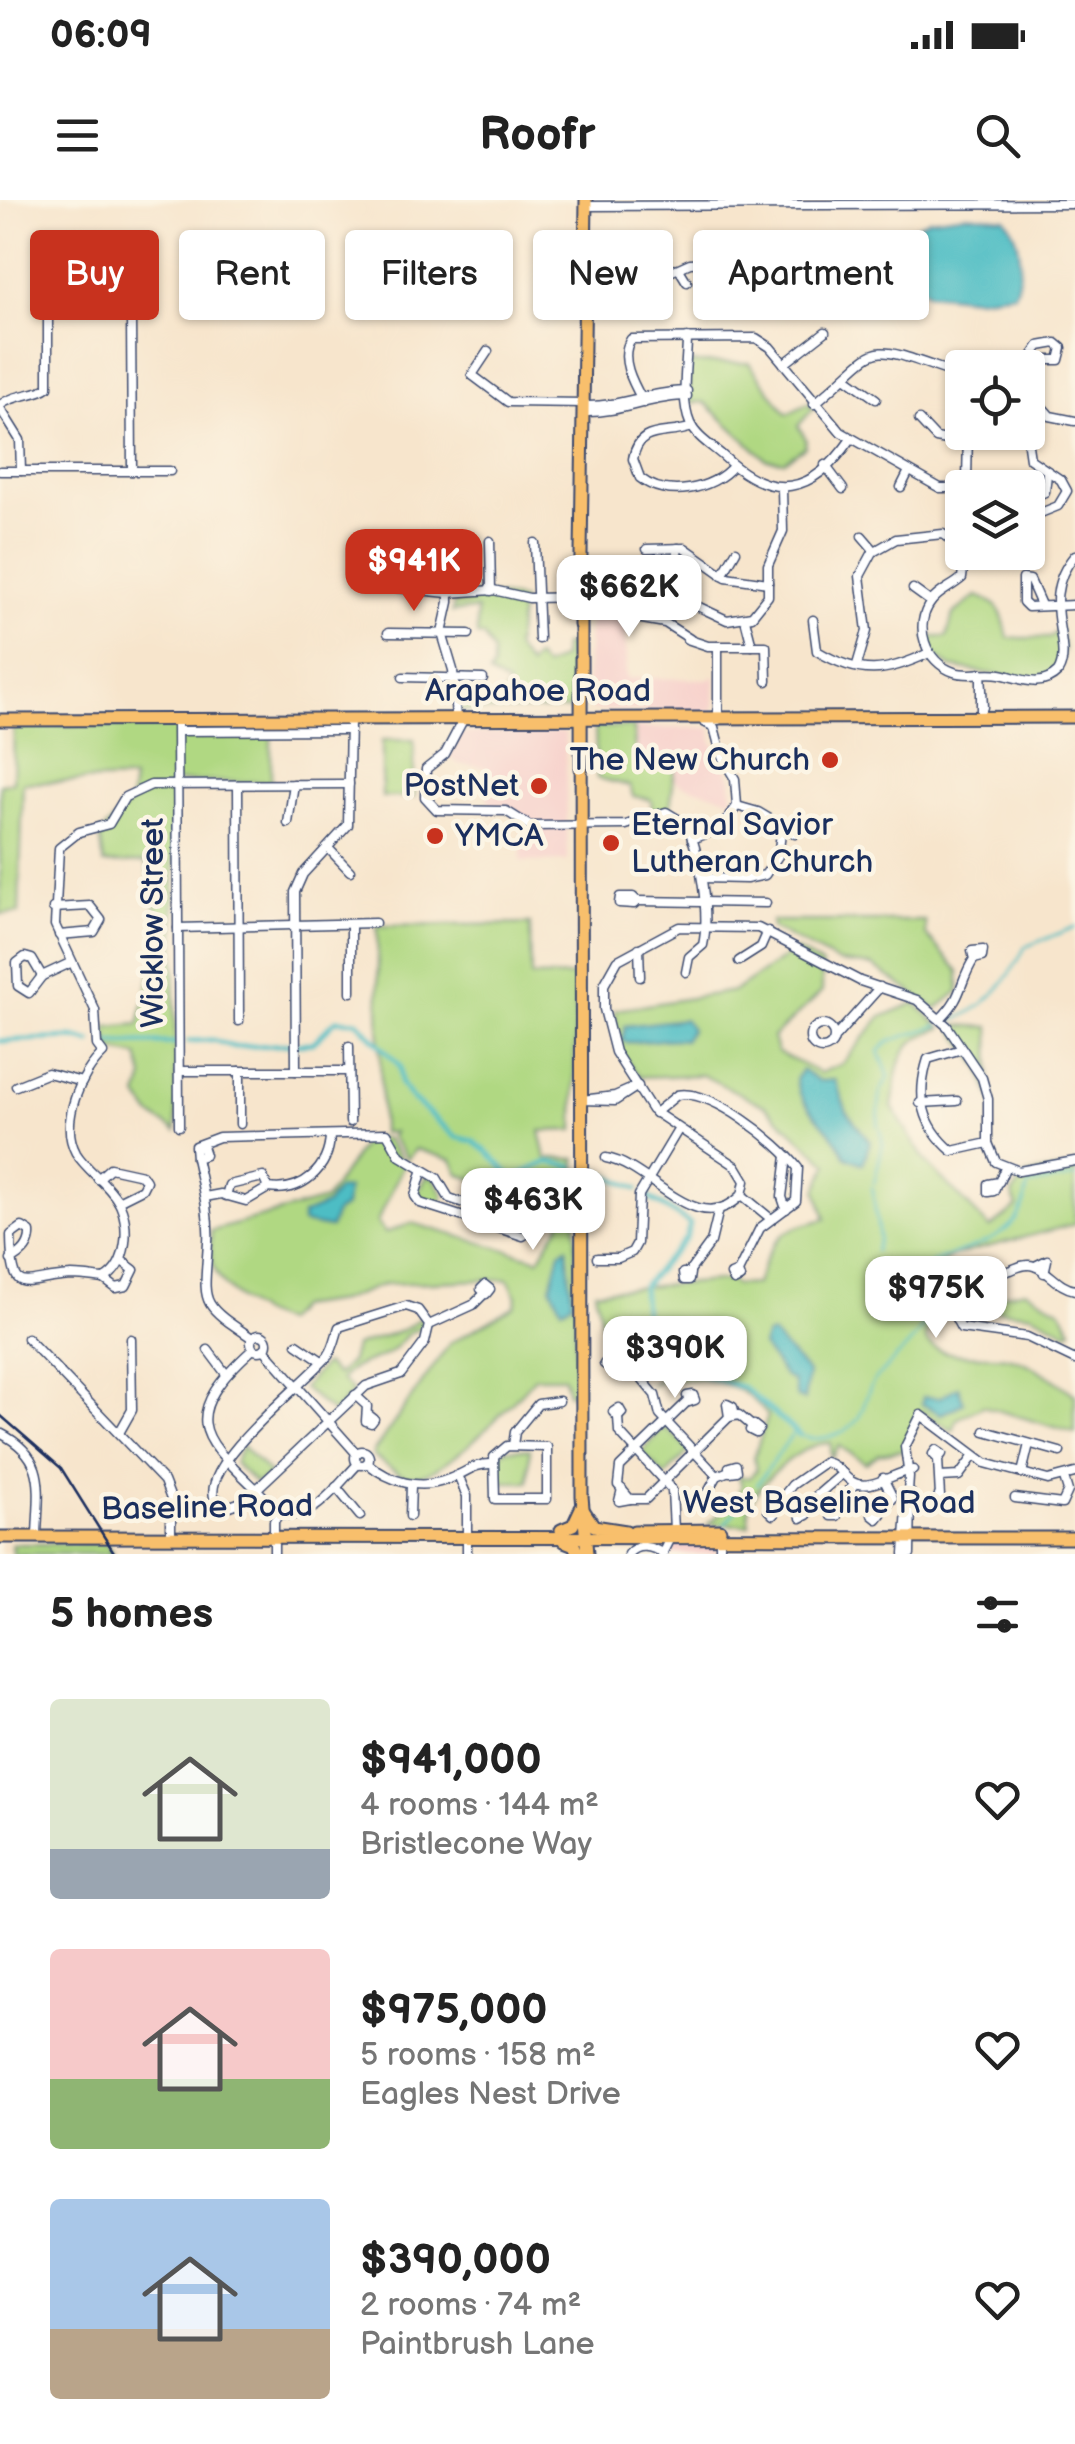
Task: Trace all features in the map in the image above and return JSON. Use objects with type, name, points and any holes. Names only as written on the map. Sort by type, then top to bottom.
[{"type":"main road","points":[[586,203],[586,230]]},
{"type":"main road","points":[[586,320],[582,1504],[590,1554]]},
{"type":"main road","name":"Arapahoe Road","points":[[0,720],[350,725],[582,717],[1075,717]]},
{"type":"main road","points":[[584,1241],[597,1258],[584,1272]]},
{"type":"main road","points":[[582,1504],[594,1526],[626,1531]]},
{"type":"main road","points":[[578,1554],[573,1544],[558,1534],[573,1525],[582,1504]]},
{"type":"main road","name":"West Baseline Road","points":[[584,1534],[626,1531],[1075,1535]]},
{"type":"main road","name":"West Baseline Road","points":[[584,1534],[607,1538],[670,1533]]},
{"type":"main road","name":"Baseline Road","points":[[0,1537],[414,1535],[465,1542],[558,1534]]},
{"type":"main road","name":"Baseline Road","points":[[465,1542],[584,1534]]},
{"type":"main road","points":[[590,1554],[595,1544],[607,1538]]},
{"type":"street","points":[[586,203],[1075,204]]},
{"type":"street","points":[[673,271],[693,263]]},
{"type":"street","points":[[679,268],[687,282]]},
{"type":"street","points":[[22,471],[20,440],[0,406],[20,393],[39,392],[48,387],[48,320]]},
{"type":"street","points":[[131,320],[132,471]]},
{"type":"street","points":[[784,364],[825,332]]},
{"type":"street","points":[[686,338],[692,427],[754,483],[782,488],[803,481],[825,466],[851,439]]},
{"type":"street","points":[[643,400],[628,370],[628,341],[756,338],[851,439],[945,490]]},
{"type":"street","points":[[1056,343],[1062,348],[1058,360],[1036,360],[1024,368],[1040,346],[1056,343]]},
{"type":"street","points":[[814,404],[866,355],[885,350],[945,370]]},
{"type":"street","points":[[488,351],[472,374],[498,398],[515,403],[617,412],[643,400],[687,393]]},
{"type":"street","points":[[844,377],[876,399]]},
{"type":"street","points":[[1045,411],[1075,421]]},
{"type":"street","points":[[919,420],[936,438],[945,440]]},
{"type":"street","points":[[692,427],[655,432],[639,442],[632,459],[640,478],[657,487],[703,487],[722,479],[734,466]]},
{"type":"street","points":[[1029,450],[1030,459],[1061,480],[1066,497],[1045,511]]},
{"type":"street","points":[[825,466],[844,489]]},
{"type":"street","points":[[0,471],[170,470]]},
{"type":"street","points":[[900,487],[909,472]]},
{"type":"street","points":[[1045,492],[1047,474]]},
{"type":"street","points":[[678,548],[673,586],[686,602],[726,620],[745,620],[762,608],[770,558],[783,531],[782,488]]},
{"type":"street","points":[[862,536],[874,550]]},
{"type":"street","points":[[857,666],[867,624],[860,576],[874,550],[896,539],[945,536]]},
{"type":"street","points":[[403,544],[448,539],[448,593],[442,632],[453,677],[454,736],[446,754],[426,769],[424,797],[433,808],[506,811],[530,826],[626,825],[666,812],[681,819],[692,839],[705,903],[703,945],[687,960],[686,972]]},
{"type":"street","points":[[490,541],[491,591]]},
{"type":"street","points":[[535,543],[539,640]]},
{"type":"street","points":[[647,549],[691,550],[722,575],[743,582],[768,583]]},
{"type":"street","points":[[722,575],[736,551]]},
{"type":"street","points":[[965,570],[962,578],[931,602],[922,626],[929,653],[953,672],[1036,682],[1060,671],[1067,647],[1057,604],[1062,574],[1075,555]]},
{"type":"street","points":[[626,583],[646,592],[673,586]]},
{"type":"street","points":[[390,588],[584,598],[627,620],[660,626],[690,639],[718,646],[767,647],[767,681]]},
{"type":"street","points":[[912,589],[931,602]]},
{"type":"street","points":[[1041,605],[1075,605]]},
{"type":"street","points":[[745,620],[750,646]]},
{"type":"street","points":[[813,620],[817,651],[857,666],[892,670],[929,653]]},
{"type":"street","points":[[388,634],[470,634]]},
{"type":"street","points":[[692,839],[720,829],[737,806],[735,778],[722,757],[718,646]]},
{"type":"street","points":[[981,673],[981,716]]},
{"type":"street","points":[[403,677],[484,678]]},
{"type":"street","points":[[453,720],[454,694]]},
{"type":"street","name":"Wicklow Street","points":[[178,725],[180,1126]]},
{"type":"street","points":[[296,1070],[296,884],[348,825],[350,725]]},
{"type":"street","points":[[104,1279],[122,1261],[124,1221],[118,1201],[77,1154],[70,1131],[82,1082],[94,1059],[88,1050],[97,1045],[96,1013],[58,935],[55,862],[68,838],[109,824],[134,790],[178,784],[350,784]]},
{"type":"street","points":[[238,784],[239,1021]]},
{"type":"street","points":[[288,823],[294,784]]},
{"type":"street","points":[[737,806],[795,834]]},
{"type":"street","points":[[702,878],[746,880],[765,874],[774,866],[782,826]]},
{"type":"street","points":[[328,848],[350,871]]},
{"type":"street","points":[[638,901],[766,903]]},
{"type":"street","points":[[54,908],[90,906],[101,920],[94,932],[58,935]]},
{"type":"street","points":[[742,1195],[744,1180],[736,1166],[656,1113],[615,1052],[603,1002],[612,967],[673,928],[705,921],[768,931],[848,976],[912,997],[940,1019],[986,1088],[992,1157],[1006,1168],[1019,1171],[1075,1161]]},
{"type":"street","points":[[178,928],[375,923]]},
{"type":"street","points":[[351,924],[352,992]]},
{"type":"street","points":[[739,960],[760,947],[768,931]]},
{"type":"street","points":[[639,948],[640,977]]},
{"type":"street","points":[[42,976],[30,958],[18,960],[20,990],[31,992],[42,976],[70,962]]},
{"type":"street","points":[[940,1019],[959,1000],[974,959]]},
{"type":"street","points":[[836,1036],[880,988]]},
{"type":"street","points":[[349,1046],[350,1122]]},
{"type":"street","points":[[962,1049],[928,1059],[920,1103],[932,1128],[952,1151],[988,1143]]},
{"type":"street","points":[[179,1071],[349,1071]]},
{"type":"street","points":[[240,1071],[240,1124]]},
{"type":"street","points":[[16,1086],[48,1074],[82,1082]]},
{"type":"street","points":[[582,1100],[615,1101],[638,1086]]},
{"type":"street","points":[[656,1113],[677,1095],[696,1095],[745,1121],[787,1156],[799,1173],[798,1196],[756,1234],[738,1272]]},
{"type":"street","points":[[920,1103],[957,1102]]},
{"type":"street","points":[[597,1258],[632,1252],[637,1243],[638,1198],[678,1130]]},
{"type":"street","points":[[254,1349],[252,1338],[214,1311],[202,1288],[208,1244],[205,1198],[193,1148],[219,1137],[387,1133],[400,1156],[423,1174],[435,1177],[446,1196],[526,1224],[530,1232],[522,1236],[416,1199],[423,1174]]},
{"type":"street","points":[[224,1193],[246,1201],[268,1188],[280,1190],[311,1180],[329,1152],[330,1136]]},
{"type":"street","points":[[786,1209],[782,1198],[787,1156]]},
{"type":"street","points":[[606,1158],[696,1209],[719,1209],[742,1195]]},
{"type":"street","points":[[98,1179],[110,1168],[142,1175],[146,1181],[142,1189],[118,1201]]},
{"type":"street","points":[[996,1184],[1006,1168]]},
{"type":"street","points":[[205,1198],[224,1193],[239,1180],[259,1176],[268,1188]]},
{"type":"street","points":[[742,1195],[770,1218]]},
{"type":"street","points":[[440,1210],[446,1196]]},
{"type":"street","points":[[689,1272],[711,1242],[719,1209]]},
{"type":"street","points":[[488,1224],[492,1211]]},
{"type":"street","points":[[11,1260],[16,1279],[30,1285],[74,1276],[104,1279],[116,1288],[126,1286],[134,1270],[122,1261]]},
{"type":"street","points":[[1075,1290],[1035,1266],[1021,1266],[968,1283],[959,1292],[957,1323],[1027,1337],[1075,1360]]},
{"type":"street","points":[[429,1325],[473,1305],[485,1294]]},
{"type":"street","points":[[406,1306],[418,1310],[429,1325],[425,1342],[401,1374],[366,1386],[280,1471],[238,1504],[224,1505],[214,1497],[214,1476],[238,1446],[330,1354],[339,1327],[406,1306]]},
{"type":"street","points":[[252,1338],[264,1336],[264,1349],[361,1460],[388,1479],[411,1484],[456,1476],[475,1465],[493,1464]]},
{"type":"street","points":[[27,1338],[164,1481],[171,1499],[171,1536]]},
{"type":"street","points":[[119,1433],[132,1410],[131,1339]]},
{"type":"street","points":[[297,1344],[322,1361]]},
{"type":"street","points":[[264,1349],[254,1349],[226,1374],[212,1390],[203,1415],[209,1438],[229,1461],[280,1513],[290,1517],[309,1512],[361,1460]]},
{"type":"street","points":[[208,1350],[226,1374]]},
{"type":"street","points":[[604,1364],[616,1372],[640,1377],[655,1395],[667,1422],[718,1476]]},
{"type":"street","points":[[355,1395],[369,1415]]},
{"type":"street","points":[[513,1445],[515,1432],[538,1404],[559,1401]]},
{"type":"street","points":[[688,1402],[617,1472],[630,1499],[641,1502],[732,1416],[752,1426]]},
{"type":"street","points":[[907,1554],[911,1446],[924,1416],[956,1437],[973,1458],[1048,1480],[1075,1473]]},
{"type":"street","points":[[618,1417],[619,1432],[665,1481],[673,1500],[670,1533],[663,1554],[652,1547],[635,1548],[628,1554]]},
{"type":"street","points":[[985,1431],[1060,1452]]},
{"type":"street","points":[[0,1433],[24,1448],[36,1466],[38,1537]]},
{"type":"street","points":[[1022,1473],[1029,1444]]},
{"type":"street","points":[[513,1445],[548,1447],[547,1499],[495,1498],[493,1464],[495,1452],[513,1445]]},
{"type":"street","points":[[940,1477],[960,1476],[973,1458]]},
{"type":"street","points":[[938,1459],[940,1497]]},
{"type":"street","points":[[775,1506],[792,1485],[820,1464],[831,1462],[855,1484],[871,1485],[911,1470]]},
{"type":"street","points":[[705,1498],[718,1476],[729,1471]]},
{"type":"street","points":[[804,1510],[843,1473]]},
{"type":"street","points":[[456,1476],[462,1495],[465,1542]]},
{"type":"street","points":[[881,1513],[893,1498],[883,1478]]},
{"type":"street","points":[[1015,1498],[1062,1504],[1068,1491],[1064,1478]]},
{"type":"street","points":[[410,1516],[411,1484]]},
{"type":"street","points":[[836,1510],[855,1484]]},
{"type":"street","points":[[336,1487],[360,1516]]},
{"type":"street","points":[[274,1554],[274,1522],[280,1513]]},
{"type":"street","points":[[720,1534],[720,1554]]},
{"type":"shaded area","points":[[590,601],[626,620],[626,678],[715,676],[714,708],[709,712],[591,710],[586,694]]},
{"type":"shaded area","points":[[635,728],[711,728],[712,741],[731,778],[732,799],[683,785],[675,780],[676,767],[649,765],[636,750]]},
{"type":"shaded area","points":[[565,732],[568,861],[521,862],[521,817],[507,806],[492,807],[487,798],[487,768],[459,764],[449,757],[457,733]]},
{"type":"shaded area","points":[[675,1542],[715,1542],[717,1554],[672,1554]]},
{"type":"green space","points":[[688,363],[749,363],[787,414],[809,403],[813,409],[798,426],[806,439],[805,447],[784,461],[766,459],[704,402],[688,403]]},
{"type":"green space","points":[[493,595],[522,600],[515,648],[529,666],[535,657],[544,667],[562,658],[563,645],[576,645],[575,709],[460,711],[460,700],[500,702],[508,685],[489,674],[493,653],[484,637],[477,635],[477,610],[452,612],[456,598]]},
{"type":"green space","points":[[977,596],[1000,611],[1008,638],[1049,638],[1060,629],[1064,649],[1056,671],[1035,681],[950,667],[934,654],[926,637],[947,637],[953,614]]},
{"type":"green space","points":[[14,724],[271,726],[271,782],[173,782],[176,1131],[151,1115],[138,1097],[144,1077],[138,1056],[109,1050],[107,1027],[139,1024],[161,930],[146,862],[104,864],[100,834],[130,803],[133,779],[23,783],[19,913],[0,914],[0,784],[13,782]]},
{"type":"green space","points":[[595,727],[634,727],[635,756],[649,767],[675,767],[670,809],[652,811],[651,800],[633,796],[630,786],[597,778]]},
{"type":"green space","points":[[382,740],[414,740],[414,797],[382,797]]},
{"type":"green space","points":[[771,921],[925,921],[926,935],[959,971],[959,991],[936,1009],[873,966],[838,962],[772,928]]},
{"type":"green space","points":[[530,924],[531,977],[576,976],[574,1130],[540,1131],[546,1158],[576,1159],[575,1394],[568,1394],[564,1377],[535,1377],[457,1455],[421,1475],[406,1476],[373,1456],[374,1451],[450,1343],[515,1306],[517,1297],[508,1279],[385,1284],[340,1301],[297,1307],[284,1322],[252,1308],[224,1284],[212,1263],[211,1231],[325,1200],[367,1138],[386,1139],[404,1164],[377,1222],[385,1233],[412,1223],[539,1259],[561,1222],[554,1212],[459,1174],[452,1160],[416,1149],[407,1159],[391,1137],[393,1132],[382,1133],[377,926]]},
{"type":"green space","points":[[796,950],[822,965],[822,992],[773,1037],[777,1052],[820,1073],[842,1064],[881,1017],[915,1003],[942,1028],[915,1040],[902,1057],[892,1107],[925,1161],[990,1228],[1017,1207],[1012,1194],[1027,1175],[1075,1166],[1075,1224],[953,1256],[937,1266],[926,1340],[941,1351],[1007,1357],[1043,1372],[1075,1395],[1075,1433],[983,1406],[957,1419],[953,1431],[922,1412],[903,1450],[879,1454],[866,1463],[839,1446],[831,1459],[831,1443],[809,1448],[774,1472],[757,1492],[749,1507],[749,1525],[708,1524],[735,1501],[742,1485],[738,1476],[749,1478],[756,1470],[754,1457],[768,1416],[744,1393],[716,1382],[684,1379],[652,1384],[668,1369],[610,1333],[603,1333],[595,1291],[729,1280],[735,1285],[756,1284],[779,1238],[796,1227],[826,1219],[817,1190],[828,1164],[765,1106],[702,1075],[640,1077],[619,1051],[615,1010],[734,991]]},
{"type":"green space","points":[[950,1025],[990,1027],[991,1098],[980,1067]]},
{"type":"green space","points":[[427,1176],[434,1178],[444,1195],[439,1206],[427,1205],[416,1195]]},
{"type":"green space","points":[[1025,1290],[1061,1310],[1072,1329],[1068,1332],[1032,1314],[979,1308],[987,1298]]},
{"type":"green space","points":[[421,1318],[425,1328],[411,1332],[391,1352],[356,1367],[341,1379],[353,1392],[333,1413],[303,1388],[324,1364],[337,1375],[351,1361],[355,1346],[405,1329]]},
{"type":"green space","points":[[665,1427],[690,1450],[665,1476],[642,1452]]},
{"type":"green space","points":[[242,1446],[271,1475],[255,1483],[234,1463]]},
{"type":"green space","points":[[506,1449],[530,1449],[528,1482],[497,1482],[498,1456]]},
{"type":"green space","points":[[12,1544],[106,1544],[113,1554],[13,1554]]},
{"type":"water","points":[[966,214],[1005,218],[1015,234],[1020,254],[1014,293],[975,298],[929,293],[929,230],[908,230],[929,219]]},
{"type":"water","points":[[684,1019],[691,1029],[684,1040],[622,1041],[625,1026]]},
{"type":"water","points":[[802,1070],[820,1081],[835,1080],[847,1112],[870,1142],[863,1164],[845,1156],[809,1108],[798,1089],[796,1078]]},
{"type":"water","points":[[347,1189],[345,1207],[336,1212],[330,1228],[302,1223],[302,1215],[326,1205],[337,1190]]},
{"type":"water","points":[[567,1247],[572,1303],[562,1308],[551,1287],[560,1252]]},
{"type":"water","points":[[772,1334],[808,1373],[804,1400],[797,1398],[793,1381],[785,1377],[762,1346],[766,1335]]},
{"type":"water","points":[[958,1387],[964,1403],[941,1414],[922,1404],[923,1397],[939,1398]]},
{"type":"waterway","points":[[948,1022],[973,1010],[994,993],[1025,947],[1075,927]]},
{"type":"waterway","points":[[188,1041],[213,1040],[234,1047],[313,1043],[336,1020],[357,1021],[400,1066],[401,1084],[412,1099],[456,1137],[473,1141],[489,1153],[513,1178],[548,1162],[573,1166]]},
{"type":"waterway","points":[[878,1126],[880,1092],[889,1077],[879,1051],[890,1041],[939,1025]]},
{"type":"waterway","points":[[0,1041],[72,1038],[91,1042]]},
{"type":"waterway","points":[[111,1043],[175,1043]]},
{"type":"waterway","points":[[874,1183],[883,1144],[880,1130]]},
{"type":"waterway","points":[[594,1169],[637,1189]]},
{"type":"waterway","points":[[799,1435],[834,1435],[857,1420],[874,1381],[911,1343],[926,1319],[929,1290],[925,1271],[930,1264],[1007,1229],[1023,1207],[1029,1185],[1075,1177]]},
{"type":"waterway","points":[[872,1187],[879,1238],[875,1251]]},
{"type":"waterway","points":[[645,1195],[690,1224],[686,1238],[642,1287],[645,1321],[667,1364],[744,1388],[799,1435]]},
{"type":"waterway","points":[[757,1484],[796,1429]]},
{"type":"waterway","points":[[724,1525],[752,1491]]},
{"type":"railway","points":[[0,1415],[61,1468],[115,1554]]},
{"type":"place","name":"The New Church","points":[[830,760]]},
{"type":"place","name":"PostNet","points":[[539,786]]},
{"type":"place","name":"YMCA","points":[[435,836]]},
{"type":"place","name":"Eternal Savior Lutheran Church","points":[[611,843]]}]
